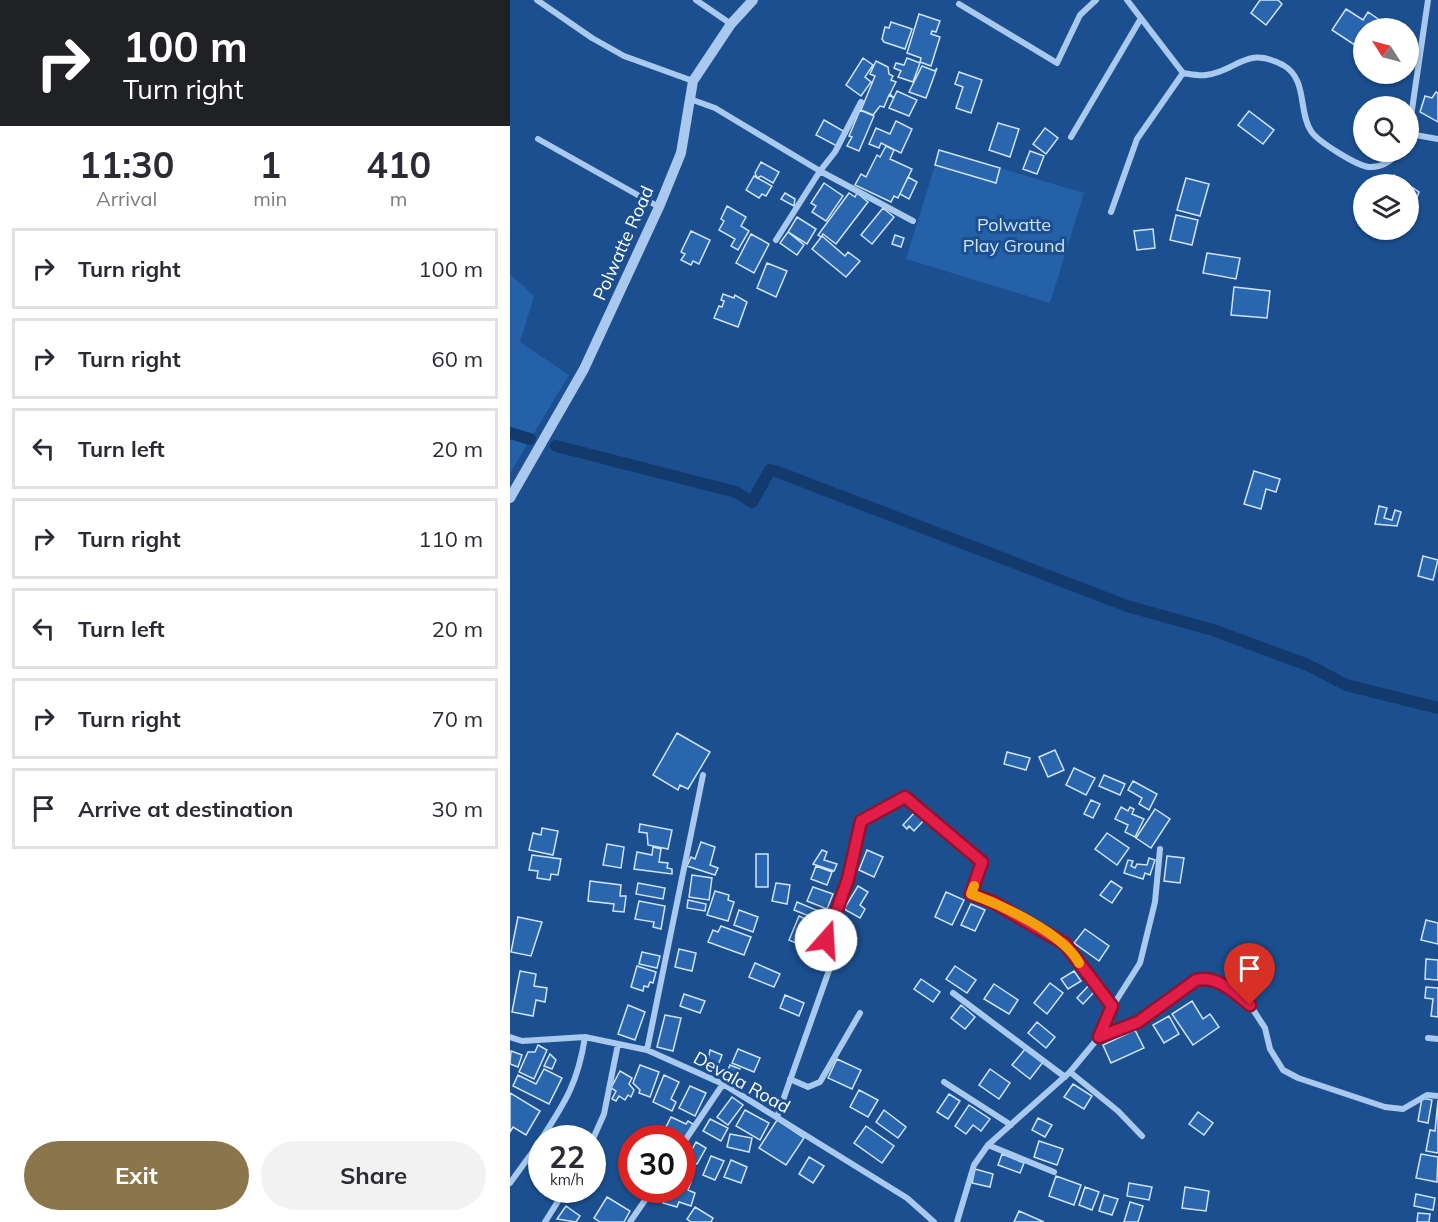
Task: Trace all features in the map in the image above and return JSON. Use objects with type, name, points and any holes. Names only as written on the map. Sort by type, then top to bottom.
[{"type":"street","points":[[537,0],[592,38],[624,56],[693,81]]},
{"type":"street","points":[[696,0],[731,24]]},
{"type":"street","name":"Polwatte Road","points":[[510,498],[584,369],[658,207],[681,153],[693,81],[731,24],[753,0]]},
{"type":"street","points":[[959,4],[1057,63],[1080,15],[1096,0]]},
{"type":"street","points":[[1127,0],[1140,21],[1183,73],[1206,75],[1249,57],[1268,60],[1284,66],[1294,74],[1310,130],[1324,144],[1353,160]]},
{"type":"street","points":[[1415,96],[1428,0]]},
{"type":"street","points":[[1071,137],[1140,21]]},
{"type":"street","points":[[1111,212],[1137,138],[1183,73]]},
{"type":"street","points":[[690,99],[715,108],[820,171],[913,221]]},
{"type":"street","points":[[776,240],[820,171],[835,152],[861,102]]},
{"type":"street","points":[[1419,137],[1438,139]]},
{"type":"street","points":[[538,139],[658,207]]},
{"type":"street","points":[[1358,162],[1367,167],[1389,162]]},
{"type":"street","points":[[646,1050],[703,775]]},
{"type":"street","points":[[777,1117],[832,962],[826,940],[848,879],[861,821],[905,797],[982,862],[971,894],[993,902],[1065,944],[1112,1006]]},
{"type":"street","points":[[957,1222],[974,1165],[988,1145],[1067,1075],[1099,1037],[1112,1006],[1140,963],[1155,902],[1160,849]]},
{"type":"street","points":[[1099,1037],[1138,1022],[1196,980],[1212,979],[1250,1005],[1265,1028],[1270,1049],[1283,1070],[1298,1078],[1385,1107],[1403,1109],[1427,1095],[1438,1096]]},
{"type":"street","points":[[953,993],[1118,1111],[1142,1136]]},
{"type":"street","points":[[790,1079],[808,1087],[820,1083],[860,1013]]},
{"type":"street","name":"Devala Road","points":[[510,1037],[522,1041],[585,1037],[646,1050],[723,1084],[907,1198],[934,1222]]},
{"type":"street","points":[[551,1125],[580,1072],[585,1037]]},
{"type":"street","points":[[1428,1038],[1438,1039]]},
{"type":"street","points":[[599,1125],[604,1114],[618,1044]]},
{"type":"street","points":[[944,1082],[1011,1125]]},
{"type":"street","points":[[695,1125],[723,1084]]},
{"type":"street","points":[[988,1145],[1054,1172]]},
{"type":"street","points":[[510,1183],[528,1158]]},
{"type":"street","points":[[545,1222],[557,1203]]},
{"type":"street","points":[[630,1222],[643,1203]]},
{"type":"green space","name":"Polwatte Play Ground","points":[[935,165],[995,183],[1000,168],[1084,193],[1050,303],[906,259]]},
{"type":"green space","points":[[510,274],[534,296],[520,342],[569,375],[510,473]]},
{"type":"building","points":[[1260,0],[1278,0],[1282,4],[1266,25],[1251,13]]},
{"type":"building","points":[[1346,9],[1360,18],[1353,18],[1353,44],[1332,30]]},
{"type":"building","points":[[1368,12],[1377,18],[1364,18]]},
{"type":"building","points":[[919,14],[940,21],[936,32],[932,31],[931,34],[940,37],[931,66],[920,62],[921,58],[907,53]]},
{"type":"building","points":[[891,22],[912,29],[905,49],[884,42],[882,39],[885,27],[889,28]]},
{"type":"building","points":[[863,58],[873,65],[865,77],[871,82],[861,96],[846,85]]},
{"type":"building","points":[[907,58],[920,63],[913,82],[898,77],[901,71],[894,68],[896,63],[904,65]]},
{"type":"building","points":[[876,61],[888,67],[889,74],[893,76],[891,80],[896,82],[890,94],[894,98],[889,95],[884,107],[880,106],[873,115],[861,110],[875,76],[870,74]]},
{"type":"building","points":[[922,66],[935,71],[937,68],[926,98],[909,92]]},
{"type":"building","points":[[959,72],[982,80],[971,113],[956,108],[963,87],[955,84]]},
{"type":"building","points":[[897,91],[917,100],[909,116],[889,108]]},
{"type":"building","points":[[1436,92],[1438,93],[1438,122],[1420,112],[1425,96],[1432,98]]},
{"type":"building","points":[[860,110],[874,116],[859,151],[847,146]]},
{"type":"building","points":[[1249,111],[1274,130],[1263,144],[1238,125]]},
{"type":"building","points":[[824,120],[845,132],[837,146],[816,135]]},
{"type":"building","points":[[896,121],[912,129],[901,153],[881,143],[879,148],[869,144],[876,128],[890,134]]},
{"type":"building","points":[[998,123],[1019,129],[1010,157],[989,150]]},
{"type":"building","points":[[1045,128],[1058,138],[1046,154],[1033,144]]},
{"type":"building","points":[[886,146],[894,150],[890,159],[912,169],[898,198],[894,196],[891,202],[855,185],[861,174],[866,177],[877,155],[880,157]]},
{"type":"building","points":[[939,150],[1000,168],[996,183],[935,165]]},
{"type":"building","points":[[1030,151],[1044,156],[1037,174],[1023,169]]},
{"type":"building","points":[[761,162],[779,172],[773,183],[761,176],[757,178],[755,173]]},
{"type":"building","points":[[754,176],[772,186],[766,196],[762,194],[759,198],[746,190]]},
{"type":"building","points":[[908,177],[917,182],[909,199],[900,194]]},
{"type":"building","points":[[1186,178],[1209,184],[1200,216],[1177,210]]},
{"type":"building","points":[[824,183],[843,196],[826,221],[812,212],[816,206],[811,203]]},
{"type":"building","points":[[785,193],[795,199],[794,206],[781,199]]},
{"type":"building","points":[[849,193],[855,197],[857,193],[868,202],[836,244],[823,234],[821,237],[818,235]]},
{"type":"building","points":[[727,206],[746,217],[741,226],[749,231],[738,250],[731,246],[735,239],[719,230],[724,221],[721,219]]},
{"type":"building","points":[[883,208],[894,217],[872,244],[861,235]]},
{"type":"building","points":[[1176,215],[1198,220],[1192,245],[1170,240]]},
{"type":"building","points":[[797,217],[816,229],[807,244],[788,232]]},
{"type":"building","points":[[1153,229],[1155,248],[1137,250],[1134,231]]},
{"type":"building","points":[[691,231],[710,240],[699,264],[693,261],[691,265],[681,260],[685,254],[681,252]]},
{"type":"building","points":[[788,232],[804,245],[797,255],[780,243]]},
{"type":"building","points":[[751,234],[769,244],[754,273],[736,263]]},
{"type":"building","points":[[895,235],[904,238],[901,247],[892,244]]},
{"type":"building","points":[[822,236],[845,256],[848,252],[860,261],[846,277],[812,249]]},
{"type":"building","points":[[1207,253],[1240,258],[1236,279],[1203,273]]},
{"type":"building","points":[[767,263],[787,271],[776,297],[757,288]]},
{"type":"building","points":[[1234,287],[1270,291],[1267,318],[1231,315]]},
{"type":"building","points":[[723,294],[734,298],[735,295],[747,302],[738,327],[714,318],[719,306],[722,307]]},
{"type":"building","points":[[1254,471],[1280,479],[1276,492],[1266,489],[1261,509],[1244,504]]},
{"type":"building","points":[[1379,506],[1387,508],[1384,518],[1392,520],[1395,510],[1401,512],[1397,526],[1375,524]]},
{"type":"building","points":[[1423,556],[1438,560],[1433,580],[1418,576]]},
{"type":"building","points":[[677,733],[710,752],[688,789],[680,785],[678,790],[653,775]]},
{"type":"building","points":[[1055,750],[1064,770],[1048,777],[1039,757]]},
{"type":"building","points":[[1007,752],[1030,758],[1026,770],[1004,764]]},
{"type":"building","points":[[1074,768],[1095,778],[1086,795],[1066,785]]},
{"type":"building","points":[[1104,775],[1125,784],[1120,795],[1099,786]]},
{"type":"building","points":[[1133,781],[1157,794],[1149,810],[1139,804],[1142,798],[1128,790]]},
{"type":"building","points":[[1091,800],[1100,804],[1093,818],[1084,814]]},
{"type":"building","points":[[1121,807],[1128,811],[1130,807],[1134,809],[1132,814],[1144,819],[1135,837],[1125,832],[1128,825],[1115,819]]},
{"type":"building","points":[[1155,809],[1170,819],[1151,848],[1136,838]]},
{"type":"building","points":[[915,812],[924,820],[914,831],[909,826],[907,829],[903,825]]},
{"type":"building","points":[[640,824],[672,830],[668,849],[648,845],[647,833],[639,832]]},
{"type":"building","points":[[542,828],[558,831],[553,855],[529,850],[533,833],[541,835]]},
{"type":"building","points":[[1107,833],[1129,848],[1117,865],[1095,849]]},
{"type":"building","points":[[701,842],[715,847],[710,865],[718,868],[715,875],[687,866],[691,857],[695,859]]},
{"type":"building","points":[[607,844],[624,847],[621,868],[603,865]]},
{"type":"building","points":[[653,847],[661,849],[659,862],[668,863],[667,868],[672,869],[672,874],[634,869],[637,852],[652,855]]},
{"type":"building","points":[[822,850],[827,852],[824,860],[837,864],[834,871],[813,864]]},
{"type":"building","points":[[867,850],[883,857],[874,877],[859,870]]},
{"type":"building","points":[[756,854],[768,854],[768,887],[756,887]]},
{"type":"building","points":[[532,855],[561,859],[558,875],[551,874],[550,880],[537,878],[538,871],[529,870]]},
{"type":"building","points":[[1167,856],[1184,858],[1180,883],[1164,881]]},
{"type":"building","points":[[1149,858],[1155,860],[1150,875],[1145,873],[1143,879],[1124,873],[1128,860],[1133,861],[1131,866],[1135,868],[1137,864],[1147,865]]},
{"type":"building","points":[[816,866],[832,872],[827,885],[811,879]]},
{"type":"building","points":[[692,875],[712,878],[709,900],[689,897]]},
{"type":"building","points":[[590,881],[621,885],[620,896],[626,896],[624,912],[613,911],[614,904],[588,901]]},
{"type":"building","points":[[1111,881],[1122,888],[1112,903],[1100,895]]},
{"type":"building","points":[[638,883],[665,888],[663,899],[636,894]]},
{"type":"building","points":[[776,883],[790,885],[787,904],[772,901]]},
{"type":"building","points":[[858,886],[868,892],[860,905],[865,909],[860,918],[844,909]]},
{"type":"building","points":[[813,887],[833,894],[827,909],[807,901]]},
{"type":"building","points":[[715,891],[729,895],[728,900],[734,902],[728,921],[707,915]]},
{"type":"building","points":[[946,892],[964,900],[952,925],[935,917]]},
{"type":"building","points":[[688,900],[706,904],[705,911],[687,908]]},
{"type":"building","points":[[639,901],[665,906],[661,929],[653,927],[654,922],[635,919]]},
{"type":"building","points":[[797,902],[828,915],[824,922],[794,910]]},
{"type":"building","points":[[971,904],[985,910],[975,931],[961,925]]},
{"type":"building","points":[[739,910],[758,917],[753,932],[734,925]]},
{"type":"building","points":[[799,916],[818,924],[813,936],[817,938],[814,945],[810,944],[808,948],[789,940]]},
{"type":"building","points":[[518,917],[542,922],[531,956],[511,952]]},
{"type":"building","points":[[1426,920],[1438,923],[1438,944],[1421,940]]},
{"type":"building","points":[[721,926],[751,937],[744,955],[708,942],[713,930],[718,932]]},
{"type":"building","points":[[1085,929],[1109,946],[1099,961],[1074,943]]},
{"type":"building","points":[[679,949],[696,953],[692,971],[675,967]]},
{"type":"building","points":[[642,952],[660,956],[657,968],[639,964]]},
{"type":"building","points":[[1426,959],[1438,960],[1438,980],[1425,979]]},
{"type":"building","points":[[755,963],[780,974],[774,987],[749,977]]},
{"type":"building","points":[[637,966],[656,972],[653,983],[650,982],[648,987],[644,986],[643,991],[631,987]]},
{"type":"building","points":[[955,966],[976,980],[967,993],[946,979]]},
{"type":"building","points":[[520,971],[536,974],[534,986],[547,988],[545,1002],[536,1000],[533,1016],[512,1012]]},
{"type":"building","points":[[1074,971],[1081,981],[1068,989],[1061,979]]},
{"type":"building","points":[[921,979],[940,992],[933,1002],[914,989]]},
{"type":"building","points":[[1050,983],[1063,993],[1047,1014],[1034,1003]]},
{"type":"building","points":[[994,984],[1018,1000],[1009,1014],[984,999]]},
{"type":"building","points":[[1090,984],[1096,990],[1083,1004],[1077,998]]},
{"type":"building","points":[[1426,987],[1438,988],[1438,1017],[1431,1016],[1433,999],[1425,998]]},
{"type":"building","points":[[684,994],[705,1001],[700,1013],[680,1006]]},
{"type":"building","points":[[785,995],[804,1003],[799,1016],[780,1008]]},
{"type":"building","points":[[1192,1001],[1203,1019],[1210,1014],[1219,1027],[1193,1045],[1172,1014]]},
{"type":"building","points":[[628,1005],[645,1012],[635,1040],[618,1034]]},
{"type":"building","points":[[961,1005],[975,1017],[965,1029],[951,1018]]},
{"type":"building","points":[[665,1015],[681,1018],[673,1051],[657,1047]]},
{"type":"building","points":[[1169,1016],[1179,1034],[1164,1043],[1153,1025]]},
{"type":"building","points":[[1037,1022],[1055,1037],[1046,1048],[1028,1033]]},
{"type":"building","points":[[1135,1030],[1144,1048],[1111,1063],[1103,1045]]},
{"type":"building","points":[[538,1045],[547,1050],[534,1079],[519,1072],[528,1052],[535,1052]]},
{"type":"building","points":[[1026,1048],[1043,1062],[1030,1079],[1012,1065]]},
{"type":"building","points":[[738,1049],[760,1058],[754,1072],[732,1063]]},
{"type":"building","points":[[710,1050],[722,1055],[715,1074],[706,1070]]},
{"type":"building","points":[[511,1051],[522,1055],[518,1067],[510,1064]]},
{"type":"building","points":[[550,1054],[556,1060],[552,1069],[544,1066]]},
{"type":"building","points":[[837,1059],[861,1070],[852,1089],[828,1078]]},
{"type":"building","points":[[640,1065],[659,1072],[650,1097],[639,1093],[640,1090],[633,1083]]},
{"type":"building","points":[[730,1065],[740,1069],[734,1082],[725,1078]]},
{"type":"building","points":[[544,1069],[562,1078],[549,1104],[513,1086],[518,1075],[536,1084]]},
{"type":"building","points":[[990,1069],[1010,1083],[999,1099],[979,1085]]},
{"type":"building","points":[[620,1071],[632,1078],[629,1084],[634,1090],[631,1097],[628,1095],[625,1100],[619,1096],[616,1101],[612,1099],[616,1091],[611,1088]]},
{"type":"building","points":[[664,1075],[679,1082],[671,1099],[676,1102],[672,1111],[653,1102]]},
{"type":"building","points":[[1073,1084],[1092,1096],[1084,1109],[1064,1097]]},
{"type":"building","points":[[690,1086],[706,1093],[695,1116],[679,1108]]},
{"type":"building","points":[[859,1090],[878,1100],[868,1117],[850,1107]]},
{"type":"building","points":[[510,1093],[540,1111],[532,1125],[528,1125],[526,1135],[513,1127],[510,1132]]},
{"type":"building","points":[[949,1094],[960,1101],[948,1119],[937,1112]]},
{"type":"building","points":[[732,1097],[743,1105],[728,1125],[717,1117]]},
{"type":"building","points":[[1422,1098],[1432,1100],[1428,1123],[1418,1121]]},
{"type":"building","points":[[1438,1100],[1438,1153],[1426,1151],[1430,1130],[1435,1131]]},
{"type":"building","points":[[969,1105],[990,1119],[981,1131],[973,1125],[966,1134],[955,1126]]},
{"type":"building","points":[[745,1110],[769,1123],[760,1140],[736,1126]]},
{"type":"building","points":[[884,1110],[906,1127],[898,1138],[876,1122]]},
{"type":"building","points":[[1198,1112],[1213,1123],[1204,1135],[1189,1124]]},
{"type":"building","points":[[671,1117],[686,1124],[688,1121],[693,1124],[692,1125],[667,1125]]},
{"type":"building","points":[[1038,1118],[1052,1125],[1045,1137],[1032,1130]]},
{"type":"building","points":[[710,1119],[728,1128],[721,1141],[703,1131]]},
{"type":"building","points":[[777,1120],[804,1138],[786,1165],[759,1148]]},
{"type":"building","points":[[866,1126],[894,1146],[882,1163],[854,1143]]},
{"type":"building","points":[[730,1134],[752,1138],[749,1152],[727,1147]]},
{"type":"building","points":[[1039,1141],[1063,1149],[1057,1165],[1034,1157]]},
{"type":"building","points":[[696,1142],[706,1148],[696,1164]]},
{"type":"building","points":[[1002,1154],[1024,1163],[1020,1173],[998,1165]]},
{"type":"building","points":[[1421,1154],[1438,1157],[1437,1182],[1416,1178]]},
{"type":"building","points":[[711,1156],[724,1161],[715,1180],[703,1175]]},
{"type":"building","points":[[809,1157],[824,1166],[813,1183],[799,1174]]},
{"type":"building","points":[[731,1160],[747,1167],[741,1183],[724,1177]]},
{"type":"building","points":[[975,1169],[993,1174],[990,1187],[972,1183]]},
{"type":"building","points":[[1056,1176],[1081,1185],[1074,1205],[1049,1196]]},
{"type":"building","points":[[1129,1183],[1152,1187],[1149,1200],[1127,1196]]},
{"type":"building","points":[[1085,1187],[1099,1192],[1092,1210],[1079,1205]]},
{"type":"building","points":[[1185,1187],[1209,1191],[1206,1211],[1182,1208]]},
{"type":"building","points":[[1416,1194],[1435,1198],[1433,1210],[1414,1206]]},
{"type":"building","points":[[1104,1195],[1118,1199],[1112,1215],[1099,1211]]},
{"type":"building","points":[[607,1197],[630,1211],[624,1222],[600,1222],[594,1218],[603,1203],[606,1203]]},
{"type":"building","points":[[1130,1202],[1143,1206],[1138,1222],[1124,1222]]},
{"type":"building","points":[[663,1203],[679,1203],[677,1207]]},
{"type":"building","points":[[566,1206],[580,1216],[576,1222],[557,1219]]},
{"type":"building","points":[[695,1207],[713,1218],[711,1222],[691,1222],[687,1219]]},
{"type":"building","points":[[1019,1211],[1044,1222],[1014,1222]]},
{"type":"building","points":[[1418,1213],[1430,1214],[1429,1222],[1417,1222]]},
{"type":"waterway","points":[[510,433],[530,439]]},
{"type":"waterway","points":[[556,446],[736,492],[752,502],[770,470],[778,472],[1127,606],[1213,630],[1308,665],[1346,685],[1438,708]]},
{"type":"slow traffic","points":[[974,886],[971,894],[993,902],[1065,944],[1074,953],[1079,963]]},
{"type":"route","points":[[826,940],[848,879],[861,821],[874,816],[905,797],[982,862],[971,894],[993,902],[1065,944],[1074,953],[1081,966],[1112,1006],[1099,1037],[1113,1029],[1138,1022],[1196,980],[1205,978],[1220,983],[1250,1005]]}]
